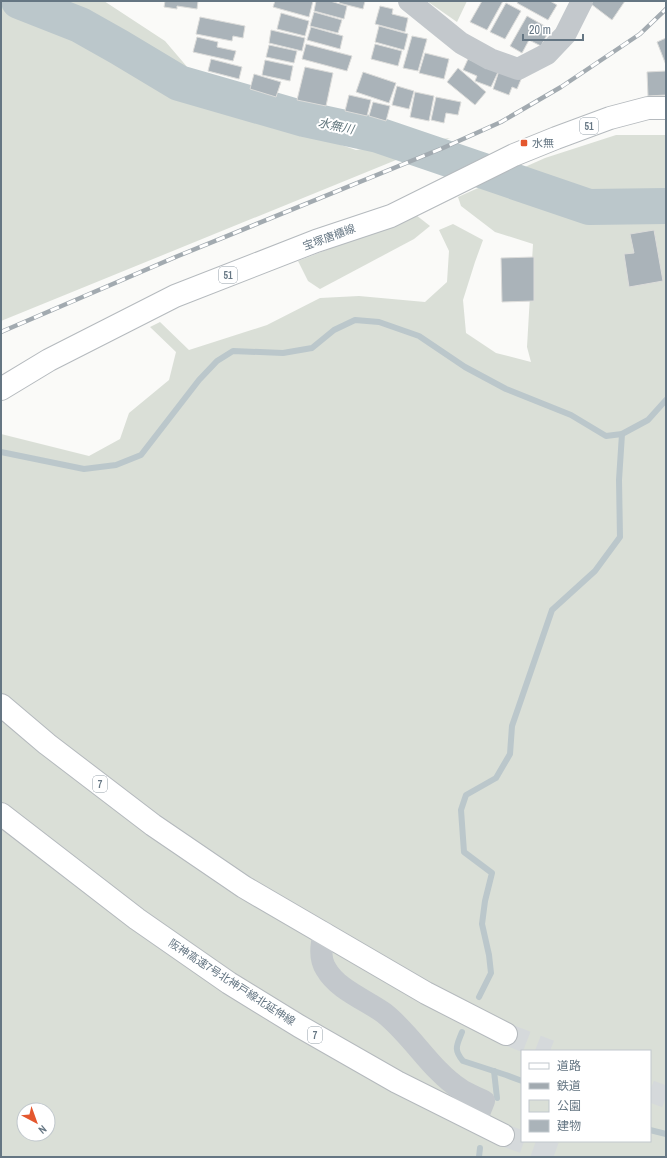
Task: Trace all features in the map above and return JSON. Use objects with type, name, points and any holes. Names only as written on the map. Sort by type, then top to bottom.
[{"type":"main road","name":"宝塚唐櫃線","points":[[1,389],[49,360],[175,296],[316,241],[391,216],[514,155],[610,118],[648,108],[666,108]]},
{"type":"main road","name":"7","points":[[1,705],[47,744],[153,825],[244,887],[426,993],[506,1034]]},
{"type":"main road","name":"阪神高速7号北神戸線北延伸線","points":[[6,818],[137,919],[229,982],[299,1026],[397,1082],[503,1135]]},
{"type":"street","points":[[409,1],[461,43],[490,59],[518,69],[546,54],[565,35],[582,1]]},
{"type":"street","points":[[324,933],[320,950],[325,968],[335,981],[384,1013],[402,1029],[444,1075],[460,1089],[484,1102],[476,1121]]},
{"type":"green space","points":[[1,1],[104,1],[165,41],[218,103],[356,150],[450,138],[1,321]]},
{"type":"green space","points":[[427,1],[467,1],[457,22]]},
{"type":"green space","points":[[616,135],[666,135],[666,1157],[1,1157],[1,434],[89,456],[120,439],[129,413],[169,380],[176,352],[150,327],[160,322],[189,350],[267,325],[320,298],[359,296],[425,302],[447,282],[449,251],[439,230],[453,224],[483,240],[463,300],[466,333],[496,353],[531,362],[527,347],[533,244],[495,232],[461,206],[458,197],[545,158]]},
{"type":"green space","points":[[416,215],[430,226],[414,239],[320,289],[308,281],[298,261]]},
{"type":"building","points":[[165,1],[198,1],[197,9],[177,6],[177,9],[164,7]]},
{"type":"building","points":[[275,1],[313,1],[309,17],[273,7]]},
{"type":"building","points":[[316,1],[330,1],[347,6],[344,19],[314,11]]},
{"type":"building","points":[[340,1],[365,1],[363,9],[339,3]]},
{"type":"building","points":[[482,1],[503,1],[487,30],[470,22]]},
{"type":"building","points":[[518,1],[550,1],[557,5],[548,20],[517,3]]},
{"type":"building","points":[[594,1],[625,1],[612,20],[591,4]]},
{"type":"building","points":[[506,3],[521,11],[505,39],[490,32]]},
{"type":"building","points":[[380,6],[393,9],[392,14],[408,18],[405,32],[375,24]]},
{"type":"building","points":[[314,12],[342,20],[338,33],[310,26]]},
{"type":"building","points":[[281,13],[309,21],[305,36],[277,29]]},
{"type":"building","points":[[527,16],[550,29],[541,46],[529,40],[522,53],[510,46]]},
{"type":"building","points":[[200,17],[245,26],[243,38],[233,36],[232,41],[196,34]]},
{"type":"building","points":[[379,26],[408,34],[404,50],[375,42]]},
{"type":"building","points":[[311,27],[343,36],[340,49],[307,40]]},
{"type":"building","points":[[271,30],[305,38],[302,51],[269,43]]},
{"type":"building","points":[[412,36],[427,39],[418,71],[403,68]]},
{"type":"building","points":[[197,37],[218,42],[217,47],[236,51],[233,61],[193,52]]},
{"type":"building","points":[[666,38],[666,65],[657,42]]},
{"type":"building","points":[[306,44],[352,56],[347,71],[302,59]]},
{"type":"building","points":[[375,44],[402,51],[398,66],[371,59]]},
{"type":"building","points":[[269,45],[297,51],[294,63],[266,57]]},
{"type":"building","points":[[425,53],[449,59],[444,79],[419,73]]},
{"type":"building","points":[[211,59],[242,67],[239,79],[208,71]]},
{"type":"building","points":[[468,59],[498,72],[491,87],[475,81],[477,76],[463,70]]},
{"type":"building","points":[[265,60],[293,66],[290,81],[262,75]]},
{"type":"building","points":[[305,67],[333,73],[326,106],[297,100]]},
{"type":"building","points":[[458,68],[486,92],[475,105],[447,82]]},
{"type":"building","points":[[499,71],[522,77],[517,89],[512,87],[509,95],[493,89]]},
{"type":"building","points":[[666,71],[666,95],[648,96],[647,72]]},
{"type":"building","points":[[363,72],[396,83],[389,103],[356,92]]},
{"type":"building","points":[[254,74],[281,82],[276,97],[250,89]]},
{"type":"building","points":[[397,86],[414,91],[409,109],[392,105]]},
{"type":"building","points":[[415,92],[434,96],[429,121],[410,117]]},
{"type":"building","points":[[349,95],[371,100],[367,116],[345,111]]},
{"type":"building","points":[[436,97],[461,102],[458,115],[446,113],[444,123],[431,120]]},
{"type":"building","points":[[373,102],[390,106],[386,121],[369,116]]},
{"type":"building","points":[[654,230],[663,281],[629,287],[624,254],[634,253],[630,234]]},
{"type":"building","points":[[534,257],[534,301],[502,302],[501,258]]},
{"type":"waterway","name":"水無川","points":[[19,1],[80,25],[179,83],[304,119],[378,135],[589,207],[666,206]]},
{"type":"waterway","points":[[1,452],[84,469],[116,465],[141,455],[199,380],[217,361],[233,351],[283,353],[312,348],[334,330],[355,320],[379,322],[419,336],[465,367],[506,389],[571,415],[606,436],[622,434],[648,420],[666,400]]},
{"type":"waterway","points":[[479,997],[491,973],[489,955],[482,924],[485,901],[492,873],[464,852],[461,810],[466,795],[496,778],[510,754],[512,726],[552,610],[595,571],[620,537],[619,480],[622,434]]},
{"type":"waterway","points":[[462,1032],[457,1044],[457,1050],[463,1061],[521,1081]]},
{"type":"waterway","points":[[494,1071],[497,1098]]},
{"type":"waterway","points":[[651,1130],[666,1134]]},
{"type":"waterway","points":[[479,1157],[480,1148]]},
{"type":"tunnel","points":[[506,1034],[547,1050]]},
{"type":"tunnel","points":[[651,1091],[666,1097]]},
{"type":"tunnel","points":[[503,1135],[521,1141]]},
{"type":"tunnel","points":[[523,1142],[565,1157]]},
{"type":"railway","points":[[1,332],[178,256],[443,148],[501,122],[561,87],[640,34],[666,9]]},
{"type":"place","name":"水無","points":[[524,143]]}]
